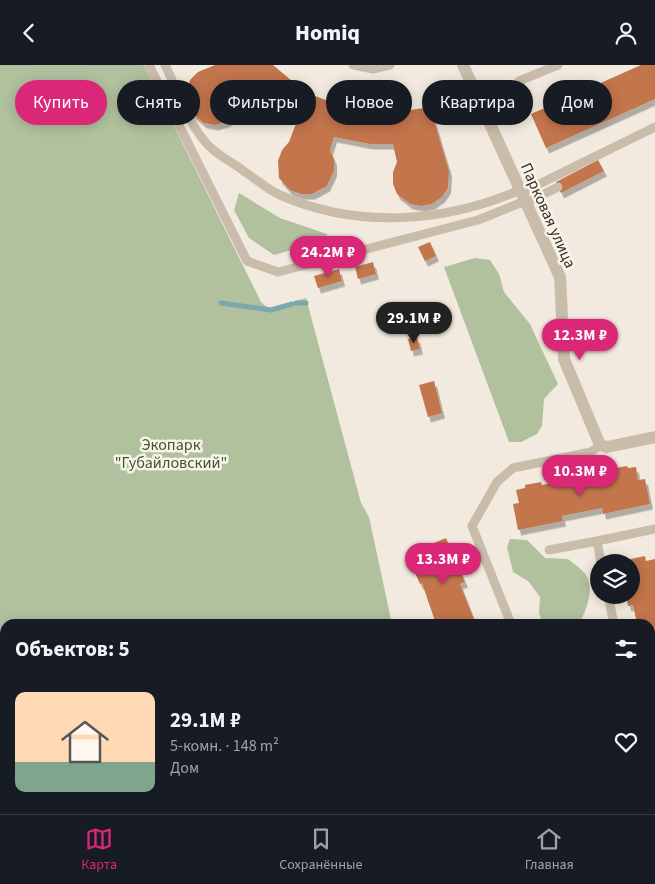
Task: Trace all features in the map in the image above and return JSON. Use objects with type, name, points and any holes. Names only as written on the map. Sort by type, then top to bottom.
[{"type":"street","name":"Парковая улица","points":[[463,65],[560,277],[564,359],[600,445]]},
{"type":"street","points":[[600,445],[607,447],[655,437]]},
{"type":"lane","points":[[149,65],[247,261],[278,272],[478,220],[655,127]]},
{"type":"lane","points":[[165,65],[196,130],[209,146],[278,194],[319,210],[369,217],[432,217],[497,200],[523,197],[558,187]]},
{"type":"lane","points":[[353,65],[373,69],[390,65]]},
{"type":"lane","points":[[521,80],[558,65]]},
{"type":"lane","points":[[509,619],[472,526],[497,482],[513,468],[591,452],[600,445]]},
{"type":"lane","points":[[549,550],[655,529]]},
{"type":"lane","points":[[597,541],[599,554]]},
{"type":"lane","points":[[610,604],[613,619]]},
{"type":"green space","name":"Экопарк \"Губайловский\"","points":[[0,65],[144,65],[151,80],[117,80],[117,125],[174,125],[261,302],[269,309],[306,298],[361,503],[369,517],[391,619],[0,619]]},
{"type":"green space","points":[[239,193],[280,218],[327,234],[324,241],[274,255],[249,238],[234,210]]},
{"type":"green space","points":[[475,258],[490,260],[499,274],[504,292],[530,324],[558,384],[544,399],[542,426],[537,434],[521,442],[509,442],[444,267]]},
{"type":"green space","points":[[510,539],[527,540],[545,558],[568,559],[586,575],[589,581],[590,593],[581,619],[541,619],[539,613],[540,597],[528,581],[513,572],[507,547]]},
{"type":"building","points":[[215,65],[273,65],[291,80],[210,80],[210,124],[200,120],[200,80],[190,80],[198,72]]},
{"type":"building","points":[[641,65],[655,65],[655,99],[612,118],[612,80],[607,80]]},
{"type":"building","points":[[316,96],[326,100],[326,125],[412,125],[412,110],[422,108],[422,125],[435,125],[449,171],[448,188],[442,197],[432,204],[421,206],[410,204],[397,194],[393,184],[393,172],[397,162],[393,144],[370,144],[334,137],[330,150],[334,160],[334,171],[327,186],[312,194],[301,194],[290,190],[279,178],[278,161],[282,150],[289,142],[295,125],[316,125]]},
{"type":"building","points":[[543,109],[543,125],[597,125],[546,148],[533,119],[533,113]]},
{"type":"building","points":[[598,160],[604,171],[561,193],[556,182]]},
{"type":"building","points":[[430,242],[436,256],[425,261],[418,247]]},
{"type":"building","points":[[373,262],[376,274],[358,279],[355,267]]},
{"type":"building","points":[[339,269],[342,281],[318,288],[314,276]]},
{"type":"building","points":[[417,337],[420,349],[411,351],[408,339]]},
{"type":"building","points":[[434,381],[442,413],[428,417],[419,385]]},
{"type":"building","points":[[627,466],[628,468],[636,467],[638,480],[645,479],[650,504],[603,514],[602,508],[562,516],[563,521],[518,530],[513,504],[519,503],[516,490],[525,488],[525,485],[541,482],[542,485],[563,481],[563,479],[610,472],[610,469]]},
{"type":"building","points":[[446,538],[465,582],[460,584],[474,619],[434,619],[422,583],[420,584],[413,568],[415,567],[412,559],[425,554],[422,548]]},
{"type":"building","points":[[645,556],[646,561],[655,559],[655,619],[636,619],[633,605],[628,606],[628,604],[640,604],[640,557]]},
{"type":"waterway","points":[[221,303],[271,310],[292,304]]},
{"type":"waterway","points":[[296,303],[306,303]]}]
